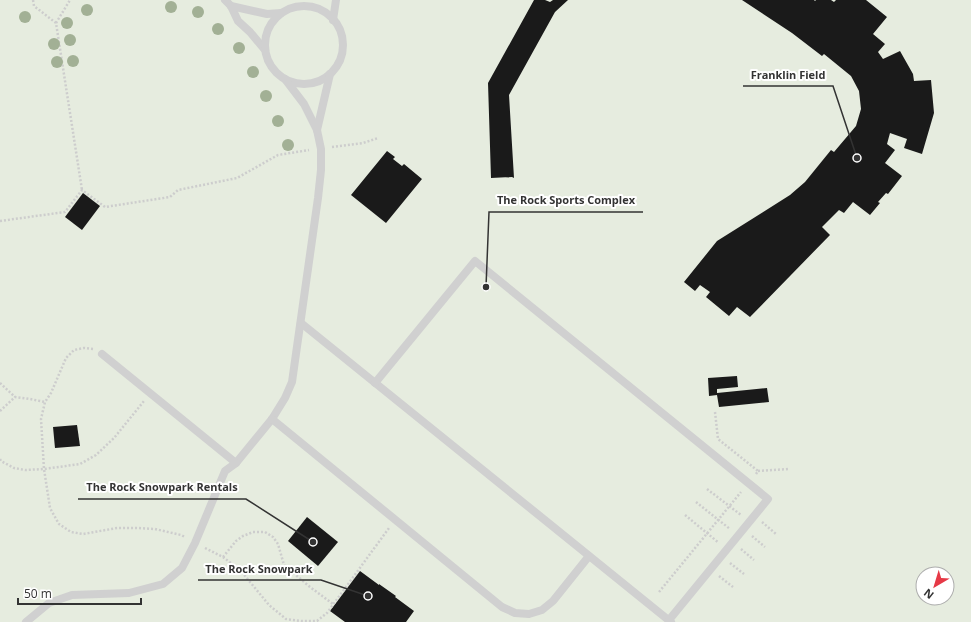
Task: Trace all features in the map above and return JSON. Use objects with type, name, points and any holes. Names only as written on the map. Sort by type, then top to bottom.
[{"type":"lane","points":[[289,9],[297,0]]},
{"type":"lane","points":[[333,20],[336,0]]},
{"type":"lane","points":[[228,3],[267,14],[281,13]]},
{"type":"lane","points":[[228,3],[238,21],[250,32],[265,50]]},
{"type":"lane","points":[[317,130],[330,74],[342,53],[342,42],[339,30],[333,20],[324,12],[313,7],[301,6],[281,13],[271,23],[266,36],[265,50],[268,62],[275,72],[285,79],[296,83],[308,84],[320,80],[330,74]]},
{"type":"lane","points":[[26,622],[49,603],[72,595],[129,592],[164,584],[182,568],[195,543],[225,471],[236,463],[272,419],[285,398],[292,382],[301,323],[321,170],[321,149],[317,130],[304,104],[285,79]]},
{"type":"lane","points":[[301,323],[375,383],[589,556],[670,621],[768,499],[475,261],[375,383]]},
{"type":"lane","points":[[102,354],[236,463]]},
{"type":"lane","points":[[272,419],[502,607],[515,613],[529,614],[542,610],[553,602],[589,556]]},
{"type":"path","points":[[33,0],[34,6],[56,23]]},
{"type":"path","points":[[70,0],[56,23],[82,190],[105,207],[170,197],[178,190],[236,178],[278,155],[309,150]]},
{"type":"path","points":[[332,147],[363,143],[378,138]]},
{"type":"path","points":[[0,221],[64,212],[82,190]]},
{"type":"path","points":[[102,354],[94,349],[84,348],[74,350],[66,358],[51,393],[45,402],[42,419],[44,469],[50,508],[59,524],[71,532],[83,534],[117,528],[136,528],[181,535],[223,557],[241,572],[269,605],[286,618],[301,621],[317,621],[333,604],[395,520]]},
{"type":"path","points":[[0,383],[15,397],[45,402]]},
{"type":"path","points":[[0,459],[14,468],[25,470],[80,464],[96,454],[114,438],[150,393]]},
{"type":"path","points":[[0,411],[15,397]]},
{"type":"path","points":[[715,412],[718,439],[758,471],[788,469]]},
{"type":"path","points":[[659,592],[758,471]]},
{"type":"path","points":[[708,489],[729,506],[776,534]]},
{"type":"path","points":[[696,502],[718,520],[754,560]]},
{"type":"path","points":[[685,515],[707,534],[744,574]]},
{"type":"path","points":[[743,529],[765,547]]},
{"type":"path","points":[[223,557],[236,542],[244,536],[253,532],[265,532],[273,537],[278,544],[284,566],[333,604]]},
{"type":"path","points":[[711,569],[733,587]]},
{"type":"shaded area","points":[[0,0],[971,0],[971,622],[0,622]]},
{"type":"building","points":[[534,0],[545,0],[550,2],[553,0],[568,0],[555,12],[509,95],[514,178],[491,178],[488,83]]},
{"type":"building","points":[[742,0],[831,0],[834,2],[836,0],[866,0],[887,17],[873,34],[885,44],[878,52],[883,59],[900,51],[913,74],[914,81],[931,80],[934,113],[922,154],[904,148],[907,139],[890,133],[887,144],[895,150],[885,163],[902,176],[888,194],[886,193],[878,202],[880,203],[870,215],[853,202],[844,213],[839,210],[822,227],[830,235],[750,317],[737,307],[729,316],[706,297],[710,292],[700,285],[695,291],[684,282],[717,241],[790,195],[805,182],[831,150],[834,152],[856,126],[861,109],[859,91],[851,76],[824,54],[822,56],[792,33]]},
{"type":"building","points":[[387,151],[395,157],[393,159],[402,166],[404,164],[422,179],[386,223],[351,195]]},
{"type":"building","points":[[83,193],[100,206],[82,230],[65,217]]},
{"type":"building","points":[[737,376],[738,387],[717,389],[717,393],[767,388],[769,402],[719,407],[717,395],[709,396],[708,378]]},
{"type":"building","points":[[77,425],[80,446],[55,448],[53,427]]},
{"type":"building","points":[[307,517],[338,542],[318,566],[288,541]]},
{"type":"building","points":[[360,571],[396,596],[395,597],[414,611],[406,622],[345,622],[330,611]]},
{"type":"place","name":"Franklin Field","points":[[857,158]]},
{"type":"place","name":"The Rock Sports Complex","points":[[486,287]]},
{"type":"place","name":"The Rock Snowpark Rentals","points":[[313,542]]},
{"type":"place","name":"The Rock Snowpark","points":[[368,596]]}]
